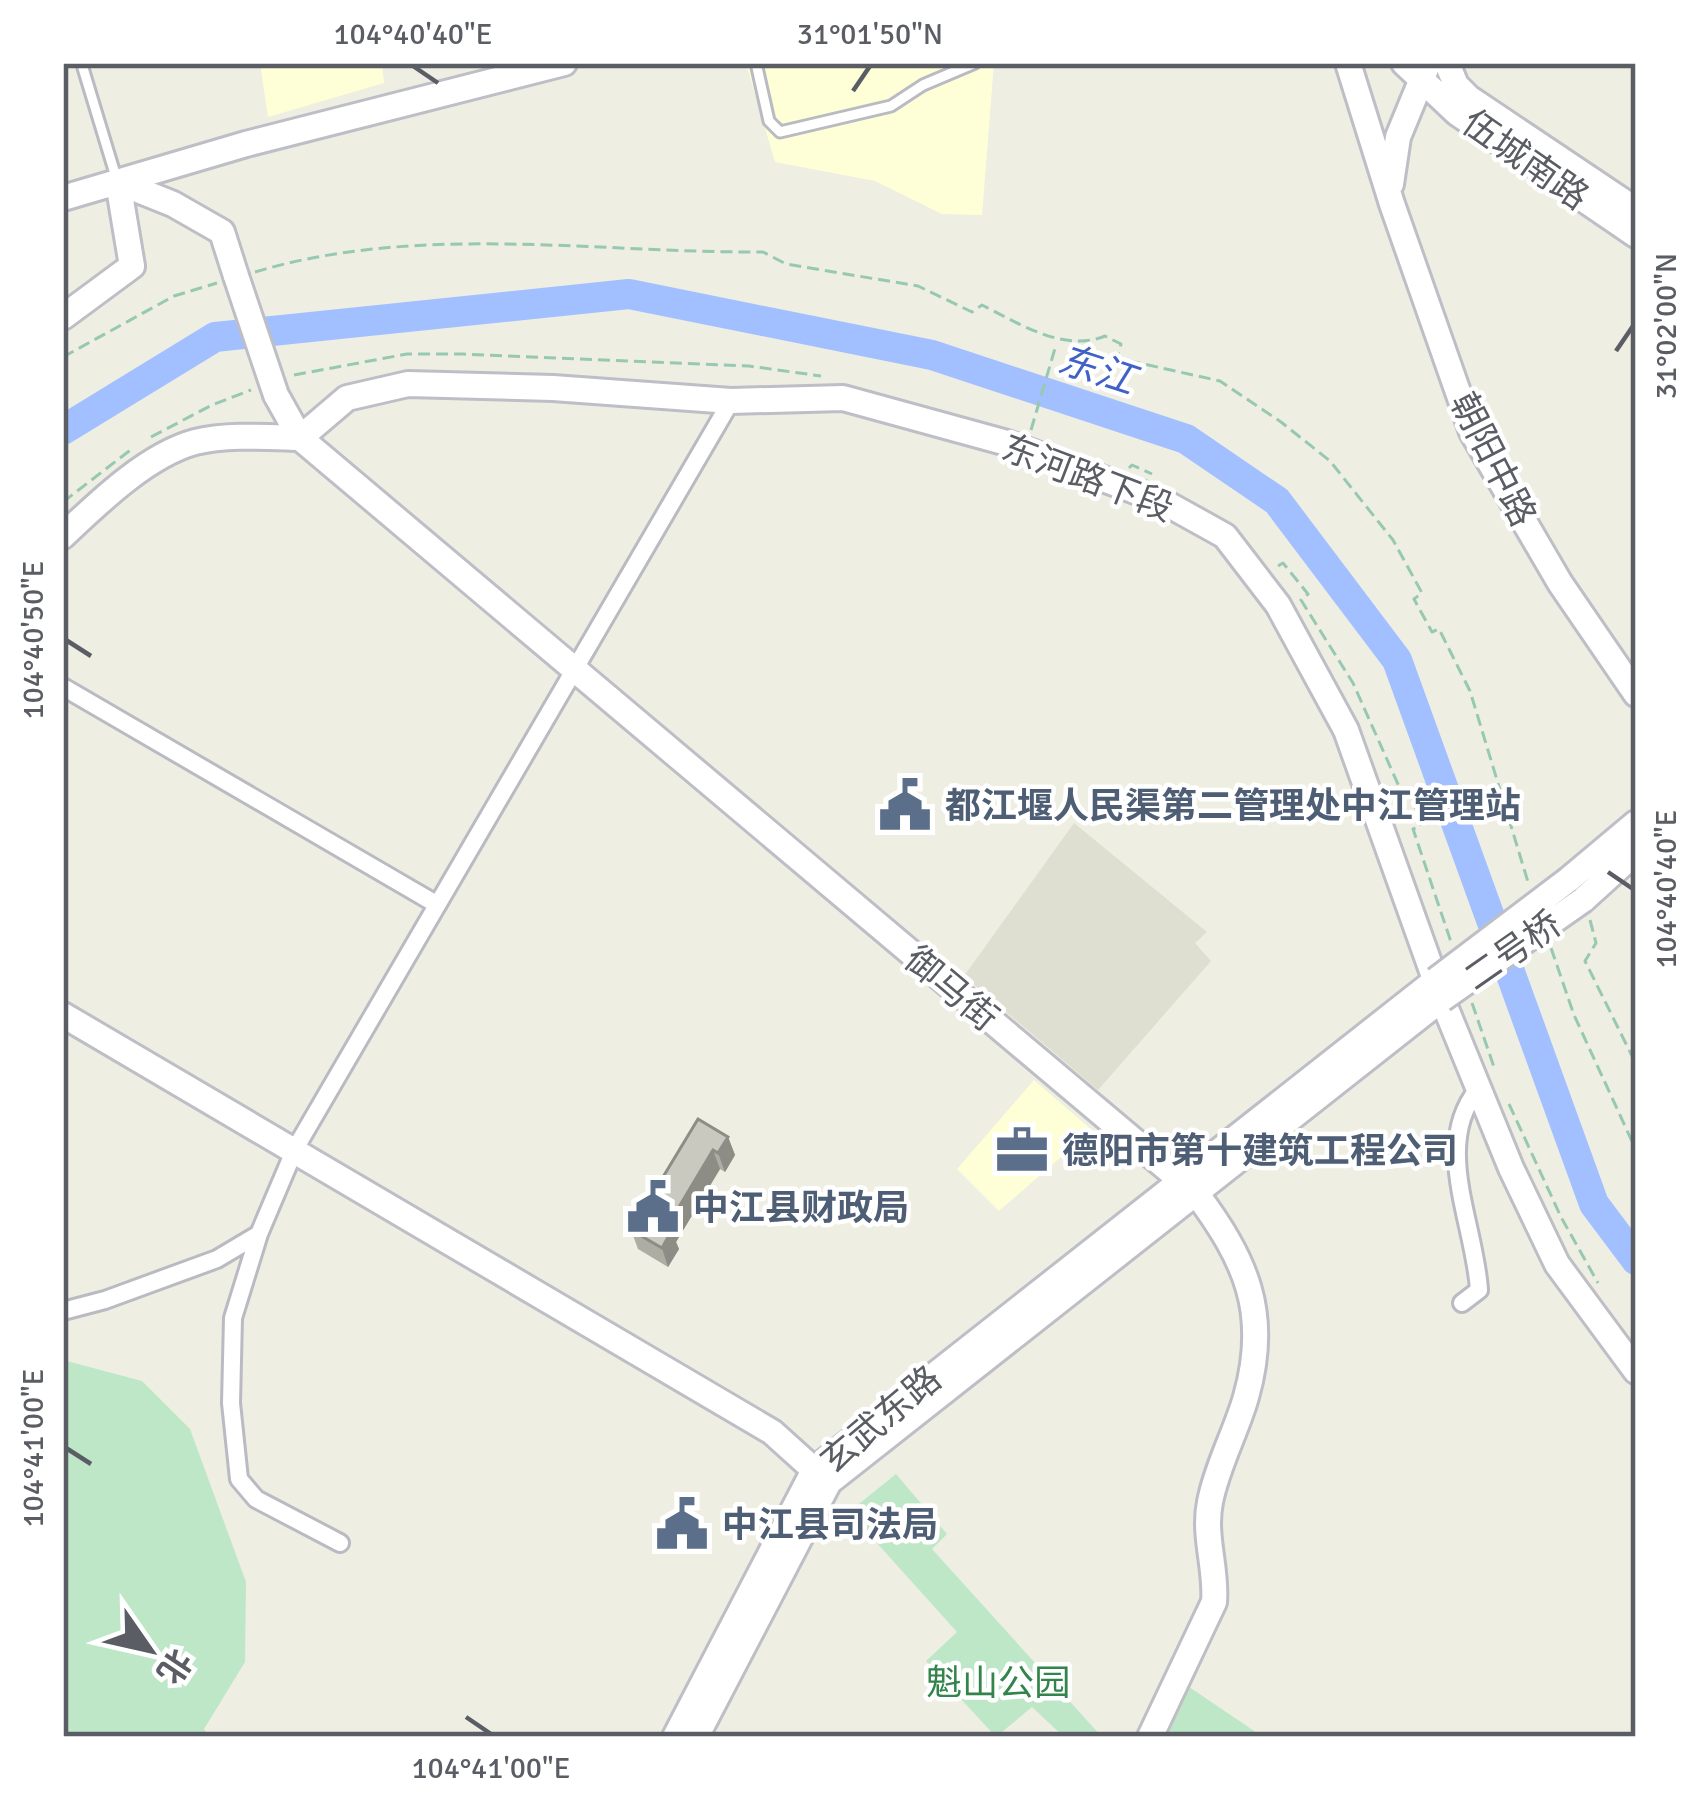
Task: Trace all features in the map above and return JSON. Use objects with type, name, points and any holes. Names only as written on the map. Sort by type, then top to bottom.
[{"type":"street","points":[[63,198],[245,144],[562,63]]},
{"type":"street","name":"朝阳中路","points":[[1348,63],[1472,432],[1560,584],[1636,694]]},
{"type":"street","name":"伍城南路","points":[[1447,63],[1456,85],[1468,98],[1636,210]]},
{"type":"street","points":[[1392,204],[1390,178],[1418,68]]},
{"type":"street","name":"伍城南路","points":[[1418,68],[1457,113],[1636,235]]},
{"type":"street","points":[[118,182],[173,204],[222,232],[232,278]]},
{"type":"street","points":[[63,317],[132,266],[118,182]]},
{"type":"street","name":"御马街","points":[[232,278],[282,386],[300,439],[1189,1187],[1229,1238],[1248,1276],[1258,1340],[1246,1396],[1209,1503],[1214,1603],[1150,1737]]},
{"type":"street","name":"东河路下段","points":[[300,439],[347,398],[408,384],[554,388],[731,401],[843,398],[967,431],[1162,501],[1225,536],[1278,605],[1346,730],[1439,990],[1489,1086],[1557,1264],[1636,1371]]},
{"type":"street","points":[[340,1543],[256,1499],[239,1480],[231,1403],[233,1318],[259,1234],[295,1150],[731,401]]},
{"type":"street","points":[[63,536],[124,480],[193,442],[260,436],[300,439]]},
{"type":"street","points":[[63,687],[436,904]]},
{"type":"street","points":[[1578,892],[1636,823]]},
{"type":"street","points":[[1578,892],[1636,852]]},
{"type":"street","name":"二号桥","points":[[1189,1187],[1439,990],[1578,892]]},
{"type":"street","points":[[63,1015],[772,1432],[821,1476]]},
{"type":"street","points":[[1462,1303],[1479,1290],[1478,1266],[1454,1147],[1462,1108],[1489,1086]]},
{"type":"street","name":"玄武东路","points":[[675,1737],[821,1476],[1189,1187]]},
{"type":"street","points":[[63,1311],[217,1258],[259,1234]]},
{"type":"street","name":"玄武东路","points":[[697,1737],[821,1476]]},
{"type":"lane","points":[[755,63],[769,122],[781,132],[891,106],[923,85],[975,63]]},
{"type":"lane","points":[[83,68],[118,182]]},
{"type":"path","points":[[63,357],[174,296],[287,262],[380,247],[454,245],[763,252],[786,264],[918,286],[972,312],[982,305],[1036,332],[1090,342],[1105,336],[1121,344],[1117,358],[1220,381],[1330,461],[1393,540],[1422,593],[1414,598],[1432,632],[1439,629],[1470,691],[1528,880]]},
{"type":"path","points":[[1028,439],[1056,345]]},
{"type":"path","points":[[282,386],[407,354],[792,369],[831,378]]},
{"type":"path","points":[[791,379],[792,369]]},
{"type":"path","points":[[63,502],[121,455],[170,426],[250,391]]},
{"type":"path","points":[[1125,473],[1132,465],[1168,481]]},
{"type":"path","points":[[1275,568],[1282,562],[1308,594],[1301,599],[1353,683],[1401,791],[1409,789],[1421,826],[1413,829],[1456,956]]},
{"type":"path","points":[[1578,892],[1596,943],[1585,962],[1636,1064]]},
{"type":"path","points":[[1551,948],[1581,1031],[1636,1150]]},
{"type":"path","points":[[1471,999],[1489,1086]]},
{"type":"path","points":[[1508,1102],[1598,1283]]},
{"type":"shaded area","points":[[260,63],[382,63],[384,83],[268,117]]},
{"type":"shaded area","points":[[746,63],[994,63],[982,215],[942,214],[875,181],[775,162]]},
{"type":"shaded area","points":[[1074,823],[1207,932],[1195,943],[1211,961],[1098,1090],[964,976]]},
{"type":"shaded area","name":"德阳市第十建筑工程公司","points":[[1034,1080],[1092,1130],[999,1211],[957,1169]]},
{"type":"green space","points":[[63,1360],[142,1381],[190,1429],[246,1582],[245,1662],[204,1729],[209,1737],[63,1737]]},
{"type":"green space","name":"魁山公园","points":[[896,1474],[947,1534],[932,1549],[1102,1737],[1064,1737],[1032,1707],[996,1737],[926,1661],[957,1632],[849,1512]]},
{"type":"green space","name":"魁山公园","points":[[1173,1676],[1263,1737],[1139,1737]]},
{"type":"building","points":[[698,1119],[728,1137],[718,1153],[713,1150],[667,1227],[672,1230],[662,1248],[631,1230]]},
{"type":"waterway","name":"东江","points":[[63,430],[215,337],[629,294],[932,355],[1186,439],[1277,501],[1397,660],[1594,1204],[1636,1260]]},
{"type":"place","name":"都江堰人民渠第二管理处中江管理站","points":[[905,805]]},
{"type":"place","name":"德阳市第十建筑工程公司","points":[[1022,1150]]},
{"type":"place","name":"中江县财政局","points":[[653,1207]]},
{"type":"place","name":"中江县司法局","points":[[682,1524]]}]
